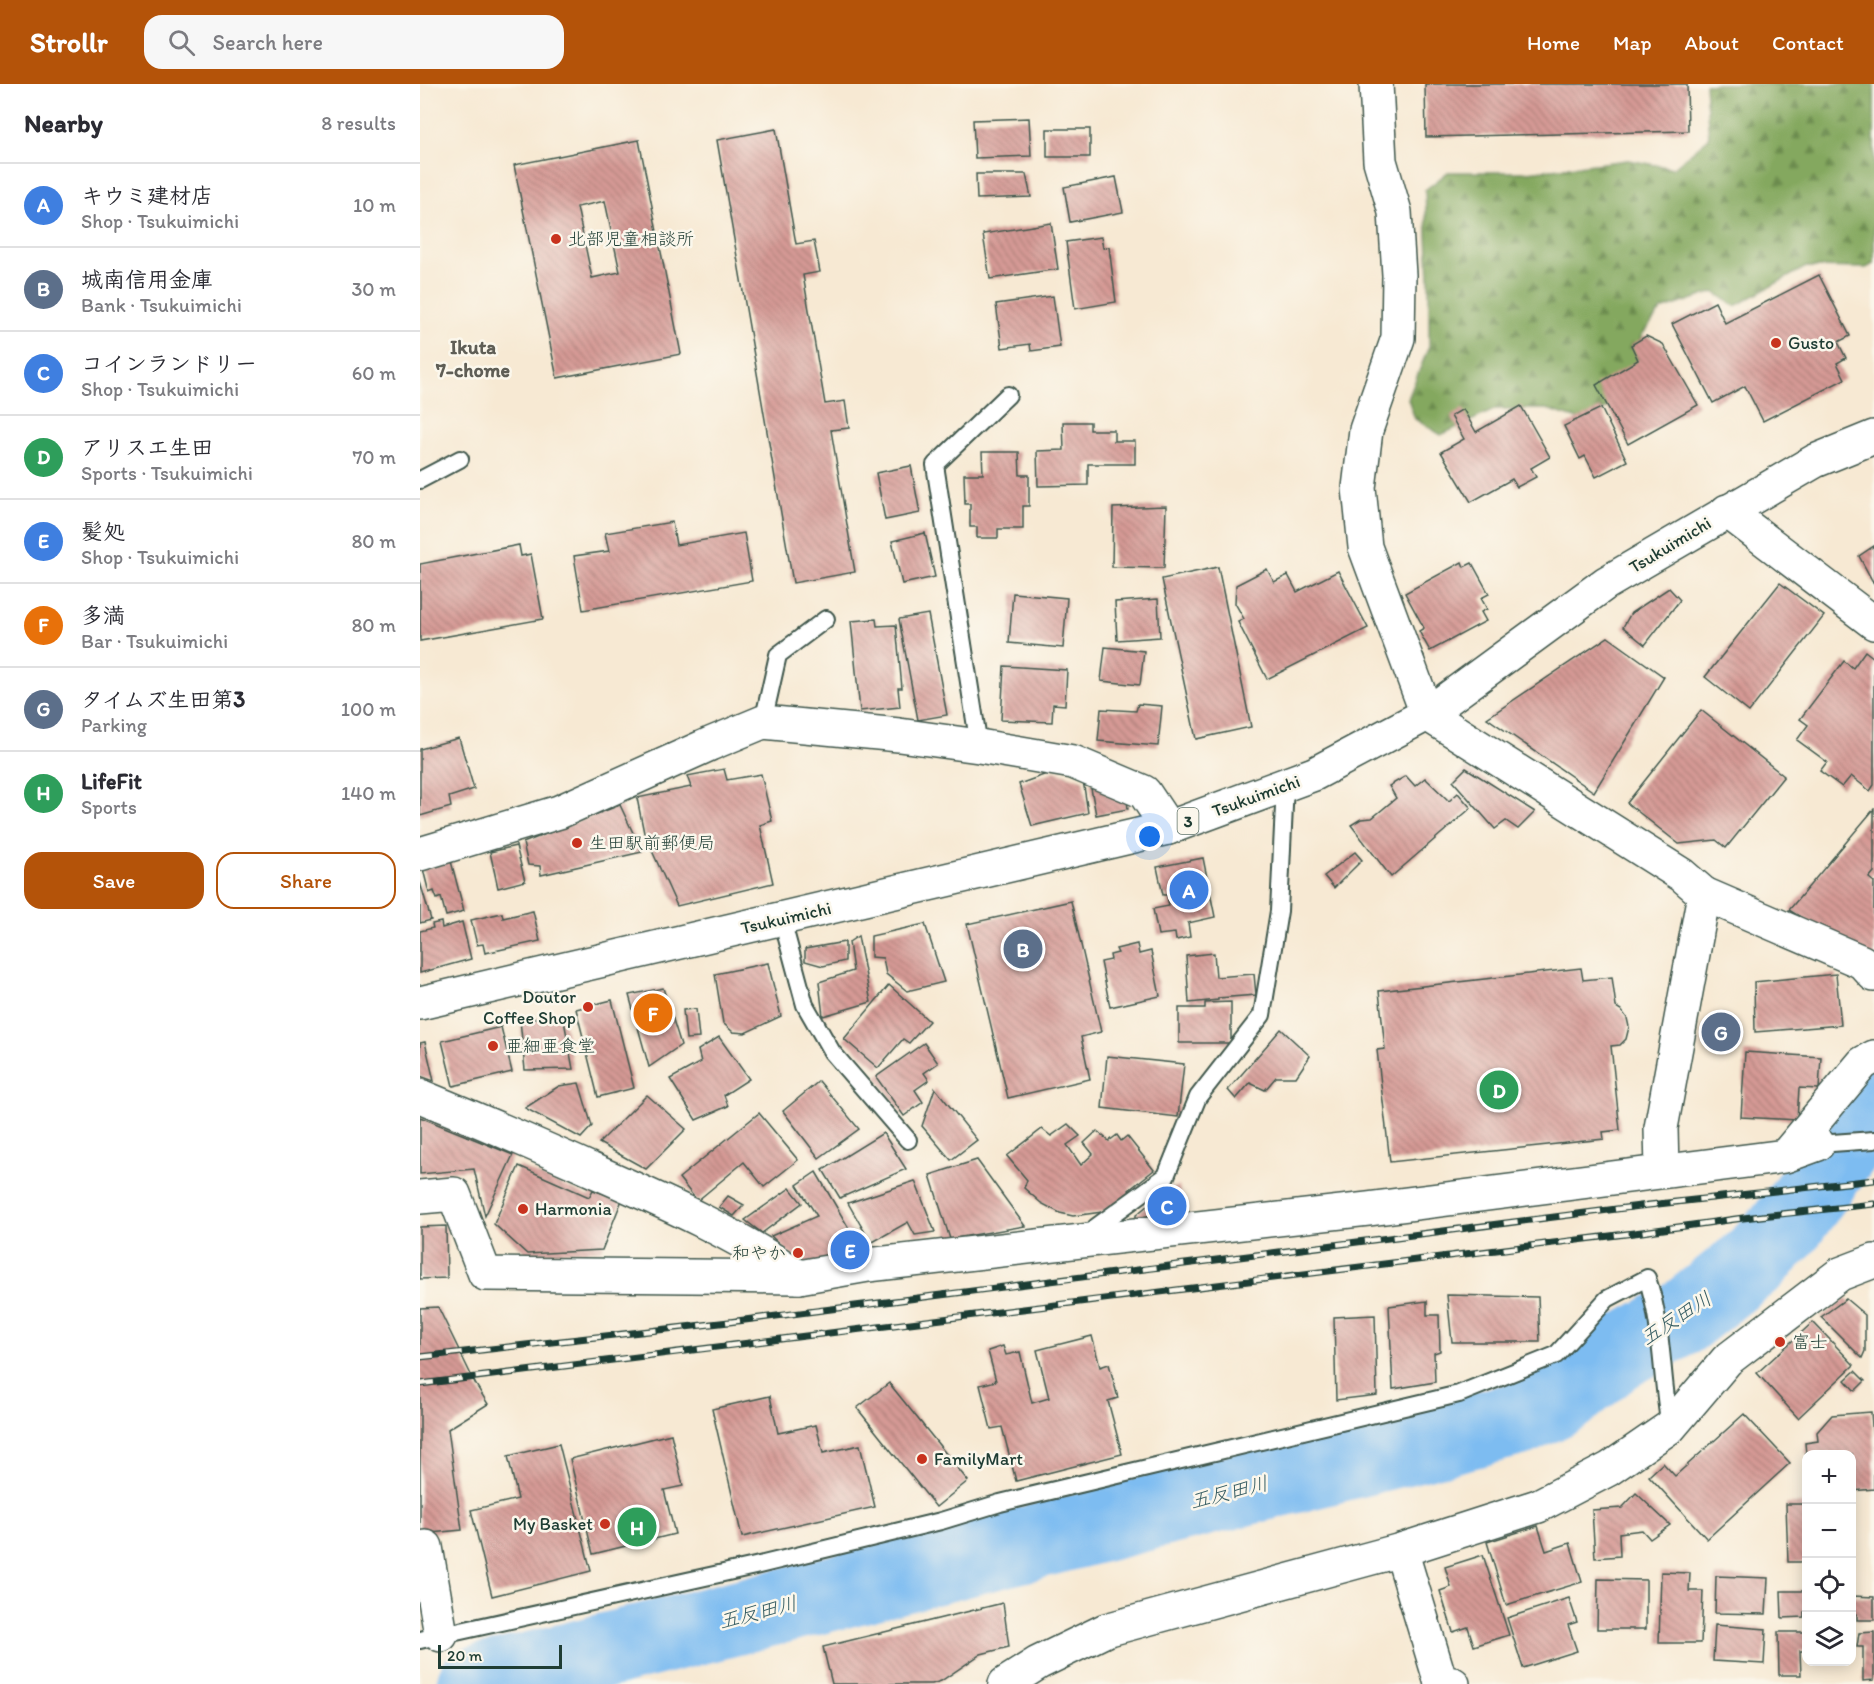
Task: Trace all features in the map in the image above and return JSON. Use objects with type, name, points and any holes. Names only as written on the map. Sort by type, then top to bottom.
[{"type":"street","points":[[1376,84],[1380,160],[1395,212],[1399,275],[1398,338],[1366,430],[1359,489],[1365,547],[1427,714],[1682,875],[1704,894],[1862,962],[1874,975]]},
{"type":"street","name":"Tsukuimichi","points":[[420,1004],[1168,828],[1314,774],[1427,714],[1606,583],[1815,462],[1874,437]]},
{"type":"street","points":[[1727,511],[1874,623]]},
{"type":"street","points":[[420,854],[559,812],[763,722],[899,735],[1073,762],[1144,792],[1168,828]]},
{"type":"street","points":[[1662,1171],[1661,1128],[1704,894]]},
{"type":"street","points":[[1785,1156],[1863,1064],[1874,1057]]},
{"type":"street","points":[[420,1096],[644,1193],[759,1250],[800,1276]]},
{"type":"street","points":[[420,1197],[454,1194],[485,1274],[800,1276],[880,1263],[1380,1207],[1785,1156],[1818,1144]]},
{"type":"street","points":[[1005,1684],[1042,1674],[1106,1630],[1401,1550],[1539,1506],[1609,1469],[1727,1360],[1840,1275],[1874,1261]]},
{"type":"street","points":[[420,1548],[426,1547],[431,1638]]},
{"type":"street","points":[[1401,1550],[1441,1683],[1453,1684]]},
{"type":"lane","points":[[979,746],[935,465],[1008,395]]},
{"type":"lane","points":[[420,480],[460,459]]},
{"type":"lane","points":[[763,722],[778,655],[826,619]]},
{"type":"lane","points":[[1092,1241],[1096,1227],[1166,1176],[1198,1097],[1262,1015],[1279,911],[1285,785]]},
{"type":"lane","points":[[782,920],[805,1005],[832,1052],[908,1140]]},
{"type":"lane","points":[[1818,1144],[1874,1140]]},
{"type":"lane","points":[[431,1638],[755,1566],[941,1521],[1000,1503],[1459,1394],[1556,1355],[1607,1299],[1647,1278],[1655,1302],[1668,1413]]},
{"type":"green space","points":[[1705,84],[1874,84],[1874,264],[1866,268],[1806,267],[1735,306],[1714,292],[1661,310],[1641,336],[1632,390],[1587,422],[1547,409],[1496,409],[1441,435],[1415,419],[1408,399],[1429,346],[1425,190],[1448,172],[1527,172],[1628,160],[1673,168],[1709,138]]},
{"type":"building","points":[[1425,84],[1687,84],[1688,131],[1426,137]]},
{"type":"building","points":[[1029,118],[1031,156],[975,158],[973,120]]},
{"type":"building","points":[[776,129],[796,244],[814,241],[820,272],[803,275],[825,404],[845,401],[849,428],[831,430],[855,572],[793,583],[717,140]]},
{"type":"building","points":[[1047,129],[1090,129],[1090,157],[1047,157]]},
{"type":"building","name":"北部児童相談所","points":[[639,140],[681,354],[557,378],[514,165]],"holes":[[[605,201],[620,272],[592,278],[577,207]]]},
{"type":"building","points":[[976,174],[1026,174],[1031,197],[977,199]]},
{"type":"building","points":[[1116,177],[1123,212],[1070,222],[1064,187]]},
{"type":"building","points":[[1051,223],[1058,269],[990,279],[983,234]]},
{"type":"building","points":[[1101,237],[1103,248],[1109,247],[1116,302],[1075,309],[1066,242]]},
{"type":"building","points":[[1819,275],[1850,336],[1838,342],[1846,358],[1837,363],[1845,379],[1763,421],[1745,386],[1713,403],[1672,324],[1715,302],[1725,323]]},
{"type":"building","points":[[1053,296],[1060,347],[1031,351],[1030,344],[1002,348],[996,304]]},
{"type":"building","points":[[1646,336],[1663,344],[1698,405],[1628,444],[1596,385],[1638,360],[1631,345]]},
{"type":"building","points":[[1521,406],[1550,457],[1531,468],[1536,477],[1517,487],[1512,479],[1471,502],[1441,452],[1464,439],[1451,416],[1463,409],[1476,432]]},
{"type":"building","points":[[1601,408],[1627,461],[1596,477],[1585,456],[1580,459],[1564,426]]},
{"type":"building","points":[[1063,422],[1090,422],[1090,430],[1114,430],[1114,441],[1135,441],[1135,464],[1088,464],[1088,485],[1038,486],[1037,451],[1064,450]]},
{"type":"building","points":[[982,452],[1019,452],[1020,475],[1029,475],[1029,506],[1023,506],[1023,529],[998,529],[998,538],[977,538],[977,527],[970,527],[970,504],[965,504],[964,474],[983,474]]},
{"type":"building","points":[[911,466],[920,513],[885,520],[876,473]]},
{"type":"building","points":[[1166,506],[1164,568],[1112,567],[1113,508]]},
{"type":"building","points":[[672,522],[676,545],[744,533],[752,581],[583,610],[574,556],[609,551],[605,533]]},
{"type":"building","points":[[925,533],[935,577],[902,584],[892,541]]},
{"type":"building","points":[[519,545],[521,556],[531,554],[543,619],[420,641],[420,564]]},
{"type":"building","points":[[1874,546],[1874,584],[1859,556]]},
{"type":"building","points":[[1462,562],[1464,567],[1472,563],[1489,594],[1481,598],[1487,609],[1481,612],[1486,621],[1430,651],[1419,631],[1424,628],[1405,593]]},
{"type":"building","points":[[1218,567],[1251,727],[1196,739],[1162,579]]},
{"type":"building","points":[[1267,569],[1274,582],[1288,575],[1297,592],[1338,571],[1368,628],[1267,679],[1238,622],[1244,619],[1235,603],[1236,585]]},
{"type":"building","points":[[1780,583],[1824,616],[1749,712],[1705,677]]},
{"type":"building","points":[[1669,588],[1680,600],[1645,645],[1623,627],[1631,613]]},
{"type":"building","points":[[1013,593],[1067,598],[1063,648],[1009,643]]},
{"type":"building","points":[[1158,599],[1160,637],[1117,640],[1115,602]]},
{"type":"building","points":[[928,614],[947,715],[918,720],[899,619]]},
{"type":"building","points":[[876,619],[877,626],[896,625],[902,688],[898,688],[900,707],[860,711],[851,621]]},
{"type":"building","points":[[1608,637],[1664,677],[1594,792],[1487,718]]},
{"type":"building","points":[[1105,647],[1144,651],[1140,685],[1101,681]]},
{"type":"building","points":[[1865,651],[1874,658],[1874,785],[1870,791],[1851,776],[1842,787],[1820,771],[1827,762],[1797,740],[1808,725],[1800,719],[1844,661],[1853,668]]},
{"type":"building","points":[[1004,666],[1067,670],[1065,705],[1053,704],[1052,722],[1001,720]]},
{"type":"building","points":[[1138,704],[1162,706],[1158,746],[1098,741],[1101,709],[1136,711]]},
{"type":"building","points":[[1701,710],[1784,776],[1726,848],[1716,840],[1679,844],[1627,803]]},
{"type":"building","points":[[459,738],[474,789],[449,797],[451,807],[420,816],[420,749]]},
{"type":"building","points":[[1466,768],[1535,812],[1518,829],[1506,821],[1495,829],[1453,781]]},
{"type":"building","points":[[724,769],[727,780],[761,774],[772,821],[760,825],[773,883],[677,906],[644,833],[637,798],[691,787],[687,776]]},
{"type":"building","points":[[1055,771],[1083,780],[1088,813],[1032,826],[1019,784]]},
{"type":"building","points":[[1406,776],[1415,786],[1425,778],[1449,801],[1458,793],[1471,808],[1391,877],[1351,825],[1361,819],[1372,818],[1396,798],[1389,786]]},
{"type":"building","points":[[1090,783],[1126,792],[1128,809],[1096,815]]},
{"type":"building","points":[[620,805],[642,852],[541,875],[540,866],[528,865],[523,843]]},
{"type":"building","points":[[1874,809],[1874,872],[1869,878],[1874,882],[1874,963],[1789,910]]},
{"type":"building","points":[[516,846],[525,881],[498,888],[490,852]]},
{"type":"building","points":[[1355,852],[1362,860],[1334,888],[1324,876]]},
{"type":"building","points":[[1203,858],[1215,917],[1188,923],[1190,937],[1176,940],[1175,933],[1158,935],[1153,909],[1169,906],[1167,895],[1163,895],[1157,867]]},
{"type":"building","points":[[451,861],[464,911],[446,916],[441,897],[437,899],[434,891],[429,893],[423,869]]},
{"type":"building","points":[[420,882],[431,920],[420,923]]},
{"type":"building","points":[[1071,901],[1101,1032],[1081,1037],[1090,1079],[1008,1098],[967,924]]},
{"type":"building","points":[[533,911],[540,941],[485,953],[483,944],[477,945],[471,920],[502,913],[503,918]]},
{"type":"building","points":[[441,922],[442,928],[462,922],[471,959],[420,973],[420,931],[433,928],[432,924]]},
{"type":"building","points":[[925,924],[944,982],[907,991],[886,974],[883,958],[871,957],[871,936]]},
{"type":"building","points":[[858,936],[871,1002],[823,1016],[819,982],[853,971],[849,942]]},
{"type":"building","points":[[845,942],[845,961],[823,966],[805,961],[805,949]]},
{"type":"building","points":[[1137,944],[1139,954],[1151,951],[1160,996],[1110,1007],[1101,962],[1111,960],[1110,955],[1118,953],[1116,949]]},
{"type":"building","points":[[1214,953],[1216,977],[1254,974],[1256,995],[1189,1003],[1186,956]]},
{"type":"building","points":[[768,963],[781,1016],[745,1033],[733,1032],[723,1023],[715,974]]},
{"type":"building","points":[[1581,968],[1583,980],[1612,977],[1616,1007],[1627,1018],[1629,1027],[1626,1039],[1620,1045],[1611,1046],[1620,1130],[1603,1132],[1604,1139],[1390,1162],[1377,1050],[1385,1049],[1379,991]]},
{"type":"building","points":[[1836,974],[1841,1025],[1755,1032],[1754,982]]},
{"type":"building","points":[[889,985],[929,1021],[909,1043],[903,1039],[878,1068],[844,1039]]},
{"type":"building","points":[[663,988],[681,1045],[649,1067],[629,995]]},
{"type":"building","points":[[612,1000],[634,1088],[598,1097],[576,1009]]},
{"type":"building","points":[[1231,1002],[1231,1043],[1179,1043],[1179,1008],[1205,1008],[1205,1003]]},
{"type":"building","points":[[696,1009],[699,1038],[686,1039],[683,1010]]},
{"type":"building","points":[[563,1015],[573,1069],[525,1070],[520,1020]]},
{"type":"building","points":[[501,1027],[512,1072],[453,1086],[442,1041]]},
{"type":"building","points":[[1281,1029],[1310,1056],[1296,1077],[1276,1077],[1265,1090],[1250,1083],[1236,1099],[1228,1090]]},
{"type":"building","points":[[719,1037],[749,1079],[724,1095],[728,1106],[696,1120],[670,1079],[701,1062],[698,1050]]},
{"type":"building","points":[[425,1042],[434,1081],[420,1076],[420,1043]]},
{"type":"building","points":[[924,1043],[938,1063],[924,1073],[929,1080],[915,1090],[923,1102],[904,1116],[876,1077]]},
{"type":"building","points":[[1745,1052],[1821,1057],[1819,1089],[1799,1088],[1797,1120],[1741,1117]]},
{"type":"building","points":[[1107,1056],[1184,1064],[1178,1117],[1102,1108]]},
{"type":"building","points":[[819,1081],[859,1129],[819,1158],[783,1111]]},
{"type":"building","points":[[579,1083],[592,1126],[581,1138],[525,1108],[559,1086]]},
{"type":"building","points":[[935,1088],[977,1140],[951,1160],[922,1126]]},
{"type":"building","points":[[647,1095],[686,1129],[646,1169],[599,1143]]},
{"type":"building","points":[[759,1113],[798,1160],[764,1187],[744,1162],[697,1201],[679,1178]]},
{"type":"building","points":[[420,1117],[513,1155],[485,1216],[474,1169],[420,1174]]},
{"type":"building","points":[[1068,1124],[1080,1136],[1067,1145],[1081,1165],[1093,1154],[1084,1143],[1097,1131],[1109,1141],[1117,1135],[1121,1141],[1127,1136],[1154,1170],[1129,1190],[1131,1194],[1102,1212],[1073,1216],[1060,1213],[1041,1203],[1024,1188],[1027,1180],[1007,1156],[1042,1129],[1051,1136]]},
{"type":"building","points":[[883,1133],[906,1169],[840,1198],[823,1170]]},
{"type":"building","points":[[977,1160],[1025,1226],[950,1239],[930,1175]]},
{"type":"building","points":[[519,1166],[589,1197],[593,1190],[622,1200],[602,1250],[527,1254],[494,1224]]},
{"type":"building","points":[[816,1172],[864,1254],[803,1266],[771,1236],[817,1216],[797,1185]]},
{"type":"building","points":[[915,1181],[935,1232],[915,1235],[908,1222],[871,1243],[848,1203]]},
{"type":"building","points":[[1179,1186],[1183,1210],[1136,1218],[1136,1215],[1165,1191]]},
{"type":"building","points":[[790,1188],[802,1203],[762,1233],[745,1220]]},
{"type":"building","points":[[728,1196],[744,1205],[734,1216],[719,1207]]},
{"type":"building","points":[[446,1226],[447,1278],[420,1279],[420,1227]]},
{"type":"building","points":[[1447,1295],[1538,1297],[1540,1342],[1452,1342]]},
{"type":"building","points":[[1846,1299],[1865,1315],[1865,1351],[1862,1358],[1821,1317]]},
{"type":"building","points":[[1427,1301],[1427,1315],[1439,1315],[1440,1351],[1434,1353],[1435,1382],[1393,1389],[1389,1306]]},
{"type":"building","points":[[438,1307],[476,1385],[488,1404],[448,1429],[462,1530],[420,1534],[420,1308]]},
{"type":"building","points":[[1375,1315],[1377,1395],[1336,1400],[1334,1317]]},
{"type":"building","points":[[1813,1322],[1854,1365],[1798,1418],[1757,1373]]},
{"type":"building","points":[[1092,1336],[1100,1367],[1109,1364],[1118,1398],[1108,1401],[1122,1454],[1016,1481],[1002,1427],[991,1429],[980,1385],[996,1381],[988,1351],[1003,1346],[1006,1355],[1020,1352],[1032,1403],[1049,1398],[1037,1350]]},
{"type":"building","points":[[1855,1371],[1865,1381],[1855,1391],[1845,1380]]},
{"type":"building","points":[[889,1383],[968,1481],[936,1507],[857,1408]]},
{"type":"building","points":[[770,1396],[778,1433],[816,1425],[823,1453],[860,1445],[875,1507],[742,1537],[712,1409]]},
{"type":"building","points":[[1871,1412],[1874,1489],[1856,1491],[1856,1450],[1806,1450],[1805,1443],[1818,1441],[1817,1432],[1832,1415]]},
{"type":"building","points":[[1744,1414],[1790,1463],[1707,1539],[1649,1476],[1663,1463],[1675,1476]]},
{"type":"building","points":[[671,1434],[683,1486],[664,1490],[675,1534],[593,1554],[570,1459]]},
{"type":"building","points":[[559,1444],[591,1571],[492,1596],[471,1510],[518,1499],[508,1456]]},
{"type":"building","points":[[1636,1493],[1670,1525],[1650,1539],[1642,1530],[1619,1533],[1620,1556],[1595,1558],[1592,1510],[1622,1508]]},
{"type":"building","points":[[1786,1504],[1802,1504],[1802,1562],[1788,1562]]},
{"type":"building","points":[[1538,1526],[1546,1551],[1570,1543],[1582,1582],[1506,1605],[1487,1542]]},
{"type":"building","points":[[1483,1555],[1509,1635],[1474,1646],[1468,1627],[1453,1632],[1440,1591],[1451,1587],[1445,1567]]},
{"type":"building","points":[[1661,1572],[1690,1573],[1689,1591],[1703,1591],[1701,1643],[1659,1643]]},
{"type":"building","points":[[1716,1576],[1768,1578],[1766,1614],[1715,1613]]},
{"type":"building","points":[[1598,1579],[1646,1580],[1646,1629],[1597,1629]]},
{"type":"building","points":[[1781,1591],[1802,1591],[1802,1617],[1782,1618]]},
{"type":"building","points":[[1856,1596],[1874,1597],[1874,1620],[1857,1620]]},
{"type":"building","points":[[1569,1598],[1577,1622],[1568,1625],[1577,1651],[1523,1668],[1507,1618]]},
{"type":"building","points":[[1003,1603],[1009,1647],[981,1654],[941,1681],[932,1684],[832,1684],[823,1647]]},
{"type":"building","points":[[1715,1625],[1766,1629],[1764,1664],[1713,1661]]},
{"type":"building","points":[[1778,1632],[1802,1632],[1801,1675],[1779,1675]]},
{"type":"building","points":[[1874,1632],[1874,1680],[1863,1681],[1863,1647],[1857,1647],[1859,1633]]},
{"type":"waterway","name":"五反田川","points":[[474,1684],[1518,1419],[1563,1397],[1616,1355],[1681,1319],[1754,1261],[1785,1228],[1874,1105]]},
{"type":"railway","points":[[420,1357],[729,1322],[1640,1206],[1874,1180]]},
{"type":"railway","points":[[420,1384],[1743,1218],[1874,1204]]},
{"type":"place","name":"北部児童相談所","points":[[556,239]]},
{"type":"place","name":"Gusto","points":[[1776,343]]},
{"type":"place","name":"生田駅前郵便局","points":[[577,843]]},
{"type":"place","name":"キウミ建材店","points":[[1189,890]]},
{"type":"place","name":"城南信用金庫","points":[[1023,949]]},
{"type":"place","name":"Doutor Coffee Shop","points":[[588,1007]]},
{"type":"place","name":"多満","points":[[653,1013]]},
{"type":"place","name":"タイムズ生田第3","points":[[1721,1032]]},
{"type":"place","name":"亜細亜食堂","points":[[493,1046]]},
{"type":"place","name":"アリスエ生田","points":[[1499,1090]]},
{"type":"place","name":"コインランドリー","points":[[1167,1206]]},
{"type":"place","name":"Harmonia","points":[[523,1209]]},
{"type":"place","name":"髪処","points":[[850,1250]]},
{"type":"place","name":"和やか","points":[[798,1253]]},
{"type":"place","name":"富士","points":[[1780,1342]]},
{"type":"place","name":"FamilyMart","points":[[922,1459]]},
{"type":"place","name":"My Basket","points":[[605,1524]]},
{"type":"place","name":"LifeFit","points":[[637,1527]]},
{"type":"district","name":"Ikuta 7-chome","points":[[473,358]]}]
